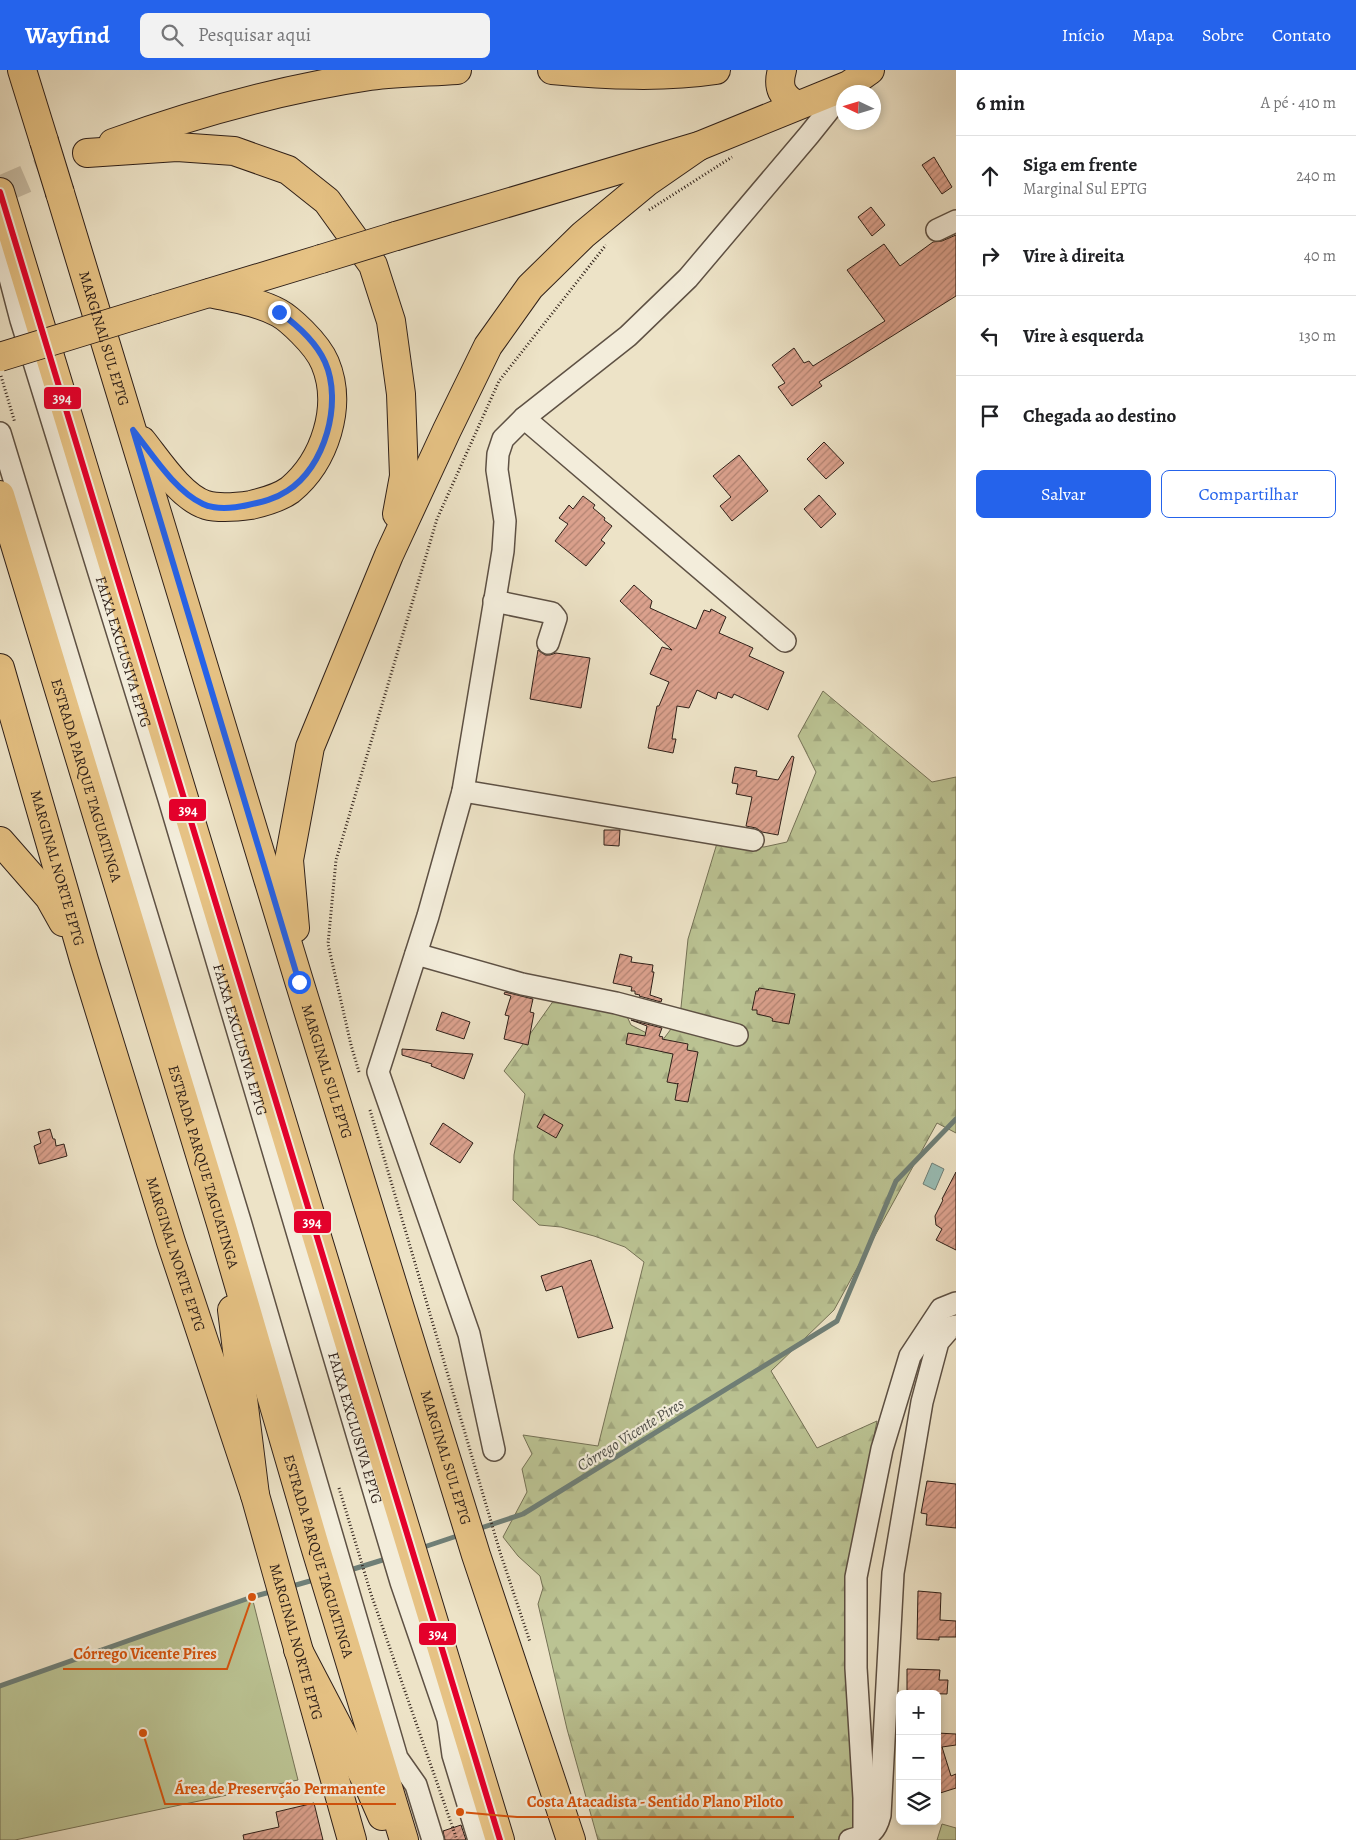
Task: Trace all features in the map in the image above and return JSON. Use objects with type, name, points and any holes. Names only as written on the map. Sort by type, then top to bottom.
[{"type":"main road","name":"MARGINAL SUL EPTG","points":[[22,70],[133,430],[299,982],[472,1498],[571,1840]]},
{"type":"main road","points":[[389,555],[404,476],[402,394],[391,321],[373,265],[327,201],[288,170],[234,151],[176,147],[82,155],[161,126],[253,100],[301,89],[371,76],[457,70]]},
{"type":"main road","points":[[552,70],[607,74],[670,74],[716,70]]},
{"type":"main road","points":[[782,70],[779,83],[782,93],[789,101],[798,105]]},
{"type":"main road","points":[[0,357],[699,146],[860,77]]},
{"type":"main road","points":[[299,982],[290,860],[310,747],[389,555],[446,430],[488,346],[530,287],[583,235],[648,182],[699,146]]},
{"type":"main road","points":[[3,201],[410,1578],[500,1840]]},
{"type":"main road","points":[[133,430],[163,468],[187,494],[205,505],[219,508],[266,502],[289,491],[310,470],[326,440],[332,412],[330,381],[325,362],[312,342],[292,321],[279,312],[210,293]]},
{"type":"main road","name":"ESTRADA PARQUE TAGUATINGA","points":[[0,495],[222,1227],[342,1601],[404,1840]]},
{"type":"main road","name":"MARGINAL NORTE EPTG","points":[[0,668],[84,960],[171,1242],[255,1494],[352,1840]]},
{"type":"main road","points":[[0,841],[49,897],[84,960]]},
{"type":"main road","points":[[222,1227],[255,1494]]},
{"type":"main road","points":[[298,1650],[368,1784],[392,1840]]},
{"type":"street","points":[[494,1450],[469,1334],[378,1072],[428,916],[463,791],[503,551],[505,521],[497,470],[498,454],[503,439],[524,418],[628,336],[688,278],[860,77]]},
{"type":"street","name":"FAIXA EXCLUSIVA EPTG","points":[[0,240],[21,320],[391,1515]]},
{"type":"street","points":[[524,418],[785,641]]},
{"type":"street","points":[[0,433],[240,1221],[323,1540]]},
{"type":"street","points":[[494,601],[552,613],[556,618],[548,642]]},
{"type":"street","points":[[463,791],[753,840]]},
{"type":"street","points":[[416,954],[522,984],[616,1003],[737,1035]]},
{"type":"street","points":[[857,1838],[864,1798],[856,1668],[856,1577],[882,1449],[910,1356],[941,1309],[956,1303]]},
{"type":"street","points":[[857,1838],[873,1832],[877,1827],[880,1816],[893,1573],[922,1402],[938,1342],[951,1327],[956,1326]]},
{"type":"street","points":[[410,1578],[448,1719],[453,1755],[479,1840]]},
{"type":"street","points":[[342,1601],[397,1758],[416,1785],[433,1840]]},
{"type":"path","points":[[472,1498],[488,1553]]},
{"type":"path","points":[[350,1524],[456,1840]]},
{"type":"green space","points":[[823,691],[932,782],[956,777],[956,1133],[937,1123],[834,1310],[771,1371],[817,1448],[877,1421],[846,1573],[860,1840],[598,1840],[567,1729],[538,1604],[543,1588],[540,1576],[518,1556],[503,1537],[527,1492],[522,1469],[532,1454],[523,1435],[598,1446],[644,1262],[625,1247],[594,1236],[561,1227],[539,1225],[513,1200],[514,1155],[525,1094],[504,1071],[554,1000],[623,1008],[631,1025],[662,1041],[680,1017],[688,939],[718,840],[764,847],[787,842],[816,772],[798,736]]},
{"type":"green space","points":[[252,1597],[298,1780],[15,1840],[0,1840],[0,1686]]},
{"type":"green space","points":[[942,1824],[956,1828],[956,1840],[937,1840]]},
{"type":"water","points":[[932,1163],[944,1169],[935,1190],[923,1184]]},
{"type":"building","points":[[934,157],[952,187],[942,194],[922,165]]},
{"type":"building","points":[[871,207],[885,225],[872,236],[858,217]]},
{"type":"building","points":[[956,235],[956,296],[819,382],[822,386],[792,406],[778,387],[785,383],[772,365],[794,348],[804,363],[809,361],[813,366],[885,321],[847,270],[884,244],[900,266],[933,242],[942,241]]},
{"type":"building","points":[[824,442],[844,463],[826,479],[807,459]]},
{"type":"building","points":[[739,455],[768,491],[732,521],[720,506],[731,497],[713,476]]},
{"type":"building","points":[[819,495],[836,514],[821,528],[804,509]]},
{"type":"building","points":[[583,496],[595,505],[593,508],[612,526],[601,540],[605,543],[586,566],[555,541],[568,524],[559,518],[569,505],[573,509]]},
{"type":"building","points":[[634,585],[652,601],[650,608],[696,629],[704,610],[710,612],[711,609],[726,617],[719,633],[753,648],[749,656],[784,672],[768,710],[734,694],[732,698],[718,692],[716,699],[697,690],[689,708],[677,706],[672,739],[676,739],[673,753],[648,748],[657,706],[659,706],[669,682],[650,674],[662,647],[672,650],[620,601]]},
{"type":"building","points":[[538,650],[545,655],[556,653],[590,658],[581,708],[530,699]]},
{"type":"building","points":[[792,756],[794,757],[778,835],[746,826],[752,797],[736,794],[738,784],[732,783],[735,767],[757,771],[756,776],[778,780]]},
{"type":"building","points":[[604,830],[620,830],[619,846],[604,845]]},
{"type":"building","points":[[620,954],[632,957],[631,962],[653,965],[652,972],[654,972],[650,995],[662,999],[661,1002],[635,994],[635,991],[631,991],[632,987],[613,983]]},
{"type":"building","points":[[759,988],[795,994],[789,1024],[772,1021],[773,1019],[770,1017],[757,1014],[757,1010],[752,1010],[756,991]]},
{"type":"building","points":[[505,992],[533,999],[530,1012],[534,1013],[528,1045],[504,1039],[509,1016],[505,1015],[511,996],[504,994]]},
{"type":"building","points":[[442,1012],[470,1022],[464,1039],[436,1030]]},
{"type":"building","points":[[631,1020],[662,1028],[659,1036],[663,1037],[662,1039],[688,1044],[687,1050],[698,1052],[688,1102],[675,1100],[678,1084],[667,1082],[673,1054],[626,1044],[628,1033],[645,1036],[647,1026]]},
{"type":"building","points":[[402,1049],[473,1054],[464,1079],[431,1066],[432,1064],[402,1055]]},
{"type":"building","points":[[544,1114],[563,1125],[556,1138],[537,1127]]},
{"type":"building","points":[[443,1123],[473,1143],[460,1163],[430,1144]]},
{"type":"building","points":[[50,1129],[56,1146],[64,1144],[67,1156],[39,1164],[34,1146],[41,1143],[38,1132]]},
{"type":"building","points":[[956,1172],[956,1250],[936,1240],[942,1229],[936,1225],[935,1216]]},
{"type":"building","points":[[591,1260],[613,1328],[578,1338],[562,1286],[546,1291],[541,1276]]},
{"type":"building","points":[[927,1481],[956,1484],[956,1528],[926,1525],[927,1514],[921,1513]]},
{"type":"building","points":[[918,1591],[941,1593],[940,1620],[956,1621],[956,1637],[939,1637],[939,1640],[917,1639]]},
{"type":"building","points":[[907,1669],[940,1670],[939,1680],[948,1680],[947,1694],[941,1694],[941,1690],[907,1690]]},
{"type":"building","points":[[941,1733],[956,1734],[956,1745],[942,1747],[951,1776],[956,1774],[956,1788],[941,1793]]},
{"type":"building","points":[[314,1803],[323,1840],[244,1840],[243,1835],[279,1827],[276,1812]]},
{"type":"building","points":[[461,1825],[466,1840],[445,1840],[443,1831]]},
{"type":"waterway","name":"Córrego Vicente Pires","points":[[475,1530],[523,1514],[837,1321],[896,1181],[956,1119]]},
{"type":"waterway","name":"Córrego Vicente Pires","points":[[421,1548],[460,1535]]},
{"type":"waterway","name":"Córrego Vicente Pires","points":[[347,1571],[389,1558]]},
{"type":"waterway","name":"Córrego Vicente Pires","points":[[289,1587],[317,1579]]},
{"type":"waterway","name":"Córrego Vicente Pires","points":[[0,1686],[252,1597],[274,1591]]},
{"type":"tunnel","points":[[0,190],[77,157]]},
{"type":"transit line","name":"394","points":[[0,192],[500,1840]]},
{"type":"place","name":"Córrego Vicente Pires","points":[[252,1597]]},
{"type":"place","name":"Área de Preservção Permanente","points":[[143,1733]]},
{"type":"place","name":"Costa Atacadista - Sentido Plano Piloto","points":[[460,1812]]},
{"type":"route","points":[[279,312],[292,321],[312,342],[325,362],[330,381],[332,412],[326,440],[310,470],[289,491],[266,502],[243,506],[219,508],[205,505],[187,494],[163,468],[133,430],[299,982]]}]
